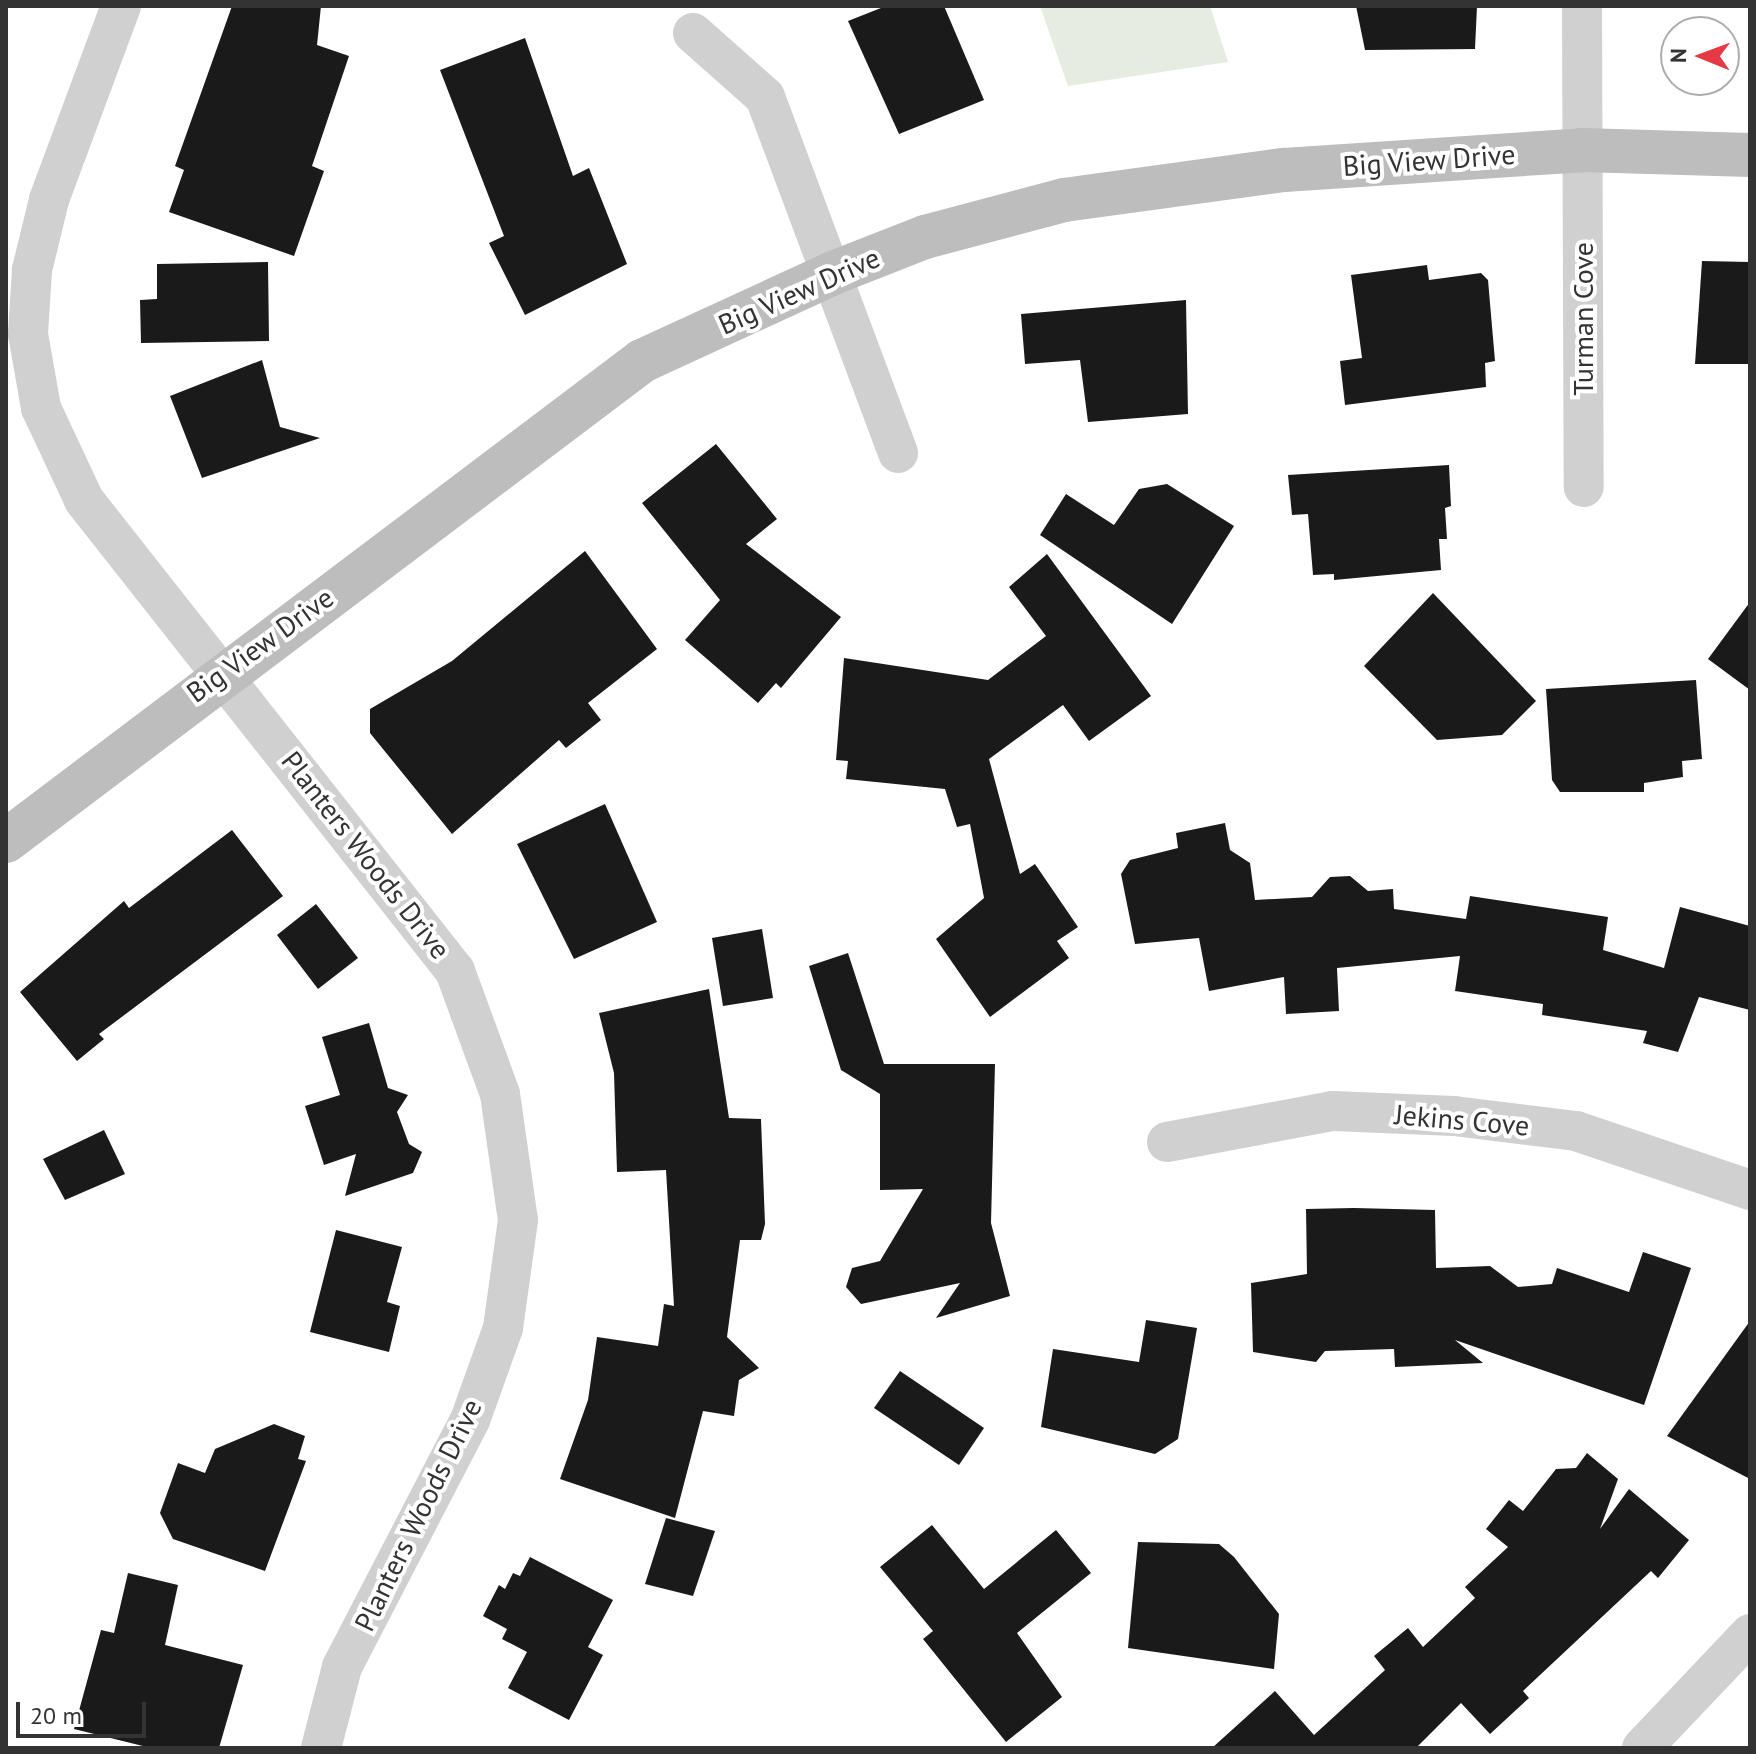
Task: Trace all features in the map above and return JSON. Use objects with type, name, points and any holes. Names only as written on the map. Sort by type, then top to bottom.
[{"type":"street","name":"Planters Woods Drive","points":[[121,6],[49,200],[17,334],[41,408],[84,500],[224,670],[455,971],[500,1094],[518,1220],[503,1328],[470,1420],[342,1667],[321,1748]]},
{"type":"street","name":"Turman Cove","points":[[1582,6],[1584,487]]},
{"type":"street","points":[[693,33],[765,97],[898,453]]},
{"type":"street","name":"Big View Drive","points":[[6,841],[224,670],[642,361],[833,273],[925,237],[1064,200],[1284,170],[1582,150],[1750,155]]},
{"type":"street","name":"Jekins Cove","points":[[1167,1142],[1333,1111],[1454,1116],[1576,1131],[1750,1190]]},
{"type":"street","points":[[1642,1748],[1750,1634]]},
{"type":"shaded area","points":[[1040,6],[1210,6],[1228,62],[1068,86]]},
{"type":"building","points":[[232,6],[321,6],[317,45],[349,56],[312,166],[324,171],[294,256],[169,212],[184,170],[175,166]]},
{"type":"building","points":[[886,6],[944,6],[984,100],[899,134],[848,21]]},
{"type":"building","points":[[1356,6],[1477,6],[1475,49],[1365,50]]},
{"type":"building","points":[[525,38],[573,176],[589,168],[627,264],[525,315],[489,243],[504,236],[440,70]]},
{"type":"building","points":[[1702,261],[1750,262],[1750,364],[1695,364]]},
{"type":"building","points":[[268,262],[269,341],[141,343],[140,300],[157,299],[157,264]]},
{"type":"building","points":[[1427,265],[1429,280],[1481,273],[1488,280],[1495,361],[1485,363],[1486,387],[1345,405],[1340,361],[1362,358],[1351,275]]},
{"type":"building","points":[[1186,300],[1188,414],[1088,422],[1080,360],[1025,364],[1021,314]]},
{"type":"building","points":[[262,360],[280,427],[320,438],[202,478],[170,396]]},
{"type":"building","points":[[716,444],[777,519],[746,544],[841,617],[781,688],[776,683],[758,703],[685,640],[720,600],[642,503]]},
{"type":"building","points":[[1449,465],[1451,506],[1445,508],[1447,539],[1439,539],[1441,570],[1334,580],[1334,574],[1313,575],[1308,514],[1292,515],[1288,475]]},
{"type":"building","points":[[1167,484],[1234,526],[1172,624],[1040,535],[1066,494],[1114,525],[1139,489]]},
{"type":"building","points":[[585,551],[657,649],[588,703],[601,720],[566,748],[559,740],[452,834],[370,733],[370,709],[452,661]]},
{"type":"building","points":[[1047,554],[1151,696],[1089,741],[1063,705],[989,759],[1020,874],[1035,864],[1078,927],[1057,941],[1069,958],[990,1017],[936,939],[984,898],[970,824],[957,827],[945,789],[846,779],[848,761],[836,760],[844,658],[988,680],[1046,636],[1009,587]]},
{"type":"building","points":[[1433,593],[1536,701],[1502,735],[1437,740],[1364,666]]},
{"type":"building","points":[[1750,602],[1750,690],[1708,659]]},
{"type":"building","points":[[1696,680],[1702,759],[1682,761],[1683,777],[1644,783],[1644,792],[1560,792],[1552,780],[1546,689]]},
{"type":"building","points":[[605,804],[657,922],[574,959],[517,844]]},
{"type":"building","points":[[1225,823],[1230,850],[1250,863],[1255,900],[1312,897],[1330,877],[1350,876],[1368,891],[1393,889],[1394,909],[1466,919],[1470,896],[1608,917],[1603,950],[1664,968],[1680,907],[1750,926],[1750,1010],[1699,997],[1678,1052],[1643,1043],[1647,1031],[1542,1015],[1543,1004],[1455,991],[1460,956],[1337,968],[1339,1011],[1286,1014],[1284,977],[1209,991],[1199,938],[1135,944],[1121,874],[1130,860],[1178,848],[1176,833]]},
{"type":"building","points":[[232,830],[283,896],[99,1034],[104,1039],[77,1061],[20,992],[124,901],[129,908]]},
{"type":"building","points":[[316,904],[358,958],[318,989],[277,935]]},
{"type":"building","points":[[762,929],[773,998],[723,1006],[712,938]]},
{"type":"building","points":[[848,953],[884,1064],[995,1064],[991,1223],[1010,1296],[936,1318],[960,1283],[861,1304],[846,1287],[852,1268],[880,1261],[923,1189],[880,1190],[880,1094],[841,1070],[809,966]]},
{"type":"building","points":[[709,989],[729,1118],[761,1119],[765,1224],[761,1240],[740,1240],[727,1337],[759,1368],[739,1380],[734,1416],[703,1411],[675,1518],[560,1479],[588,1400],[597,1337],[658,1346],[664,1304],[674,1306],[666,1170],[617,1172],[614,1073],[599,1013]]},
{"type":"building","points":[[369,1023],[388,1088],[408,1095],[397,1112],[409,1144],[422,1152],[413,1173],[345,1196],[356,1154],[324,1165],[305,1106],[340,1095],[322,1037]]},
{"type":"building","points":[[104,1130],[125,1174],[65,1200],[43,1159]]},
{"type":"building","points":[[1306,1209],[1435,1210],[1436,1268],[1490,1266],[1518,1287],[1552,1284],[1557,1268],[1629,1292],[1643,1252],[1691,1268],[1644,1405],[1455,1340],[1483,1363],[1395,1367],[1394,1349],[1325,1351],[1316,1362],[1253,1352],[1251,1283],[1307,1274]]},
{"type":"building","points":[[336,1230],[402,1247],[387,1302],[400,1306],[389,1352],[310,1332]]},
{"type":"building","points":[[1146,1320],[1197,1328],[1178,1439],[1155,1454],[1041,1427],[1053,1349],[1139,1362]]},
{"type":"building","points":[[1750,1321],[1750,1479],[1667,1436]]},
{"type":"building","points":[[900,1371],[984,1428],[959,1465],[874,1408]]},
{"type":"building","points":[[274,1424],[305,1436],[298,1459],[306,1461],[265,1571],[173,1539],[160,1513],[178,1463],[205,1473],[215,1449]]},
{"type":"building","points":[[1587,1453],[1618,1479],[1600,1529],[1629,1489],[1689,1540],[1658,1578],[1651,1571],[1523,1691],[1529,1698],[1490,1734],[1461,1703],[1416,1748],[1212,1748],[1275,1691],[1314,1735],[1385,1670],[1374,1656],[1408,1628],[1423,1647],[1475,1598],[1465,1587],[1508,1547],[1486,1529],[1509,1500],[1523,1511],[1556,1469],[1576,1468]]},
{"type":"building","points":[[666,1518],[715,1531],[693,1596],[645,1584]]},
{"type":"building","points":[[932,1525],[984,1589],[1056,1530],[1091,1573],[1017,1633],[1062,1697],[1006,1742],[923,1639],[933,1631],[880,1567]]},
{"type":"building","points":[[1138,1542],[1219,1544],[1234,1557],[1279,1614],[1274,1669],[1128,1648]]},
{"type":"building","points":[[530,1557],[613,1600],[588,1647],[603,1655],[569,1720],[508,1688],[527,1652],[502,1639],[507,1629],[483,1616],[499,1585],[505,1589],[513,1573],[520,1576]]},
{"type":"building","points":[[128,1573],[178,1585],[165,1645],[243,1665],[219,1748],[151,1748],[74,1729],[101,1630],[114,1633]]}]
